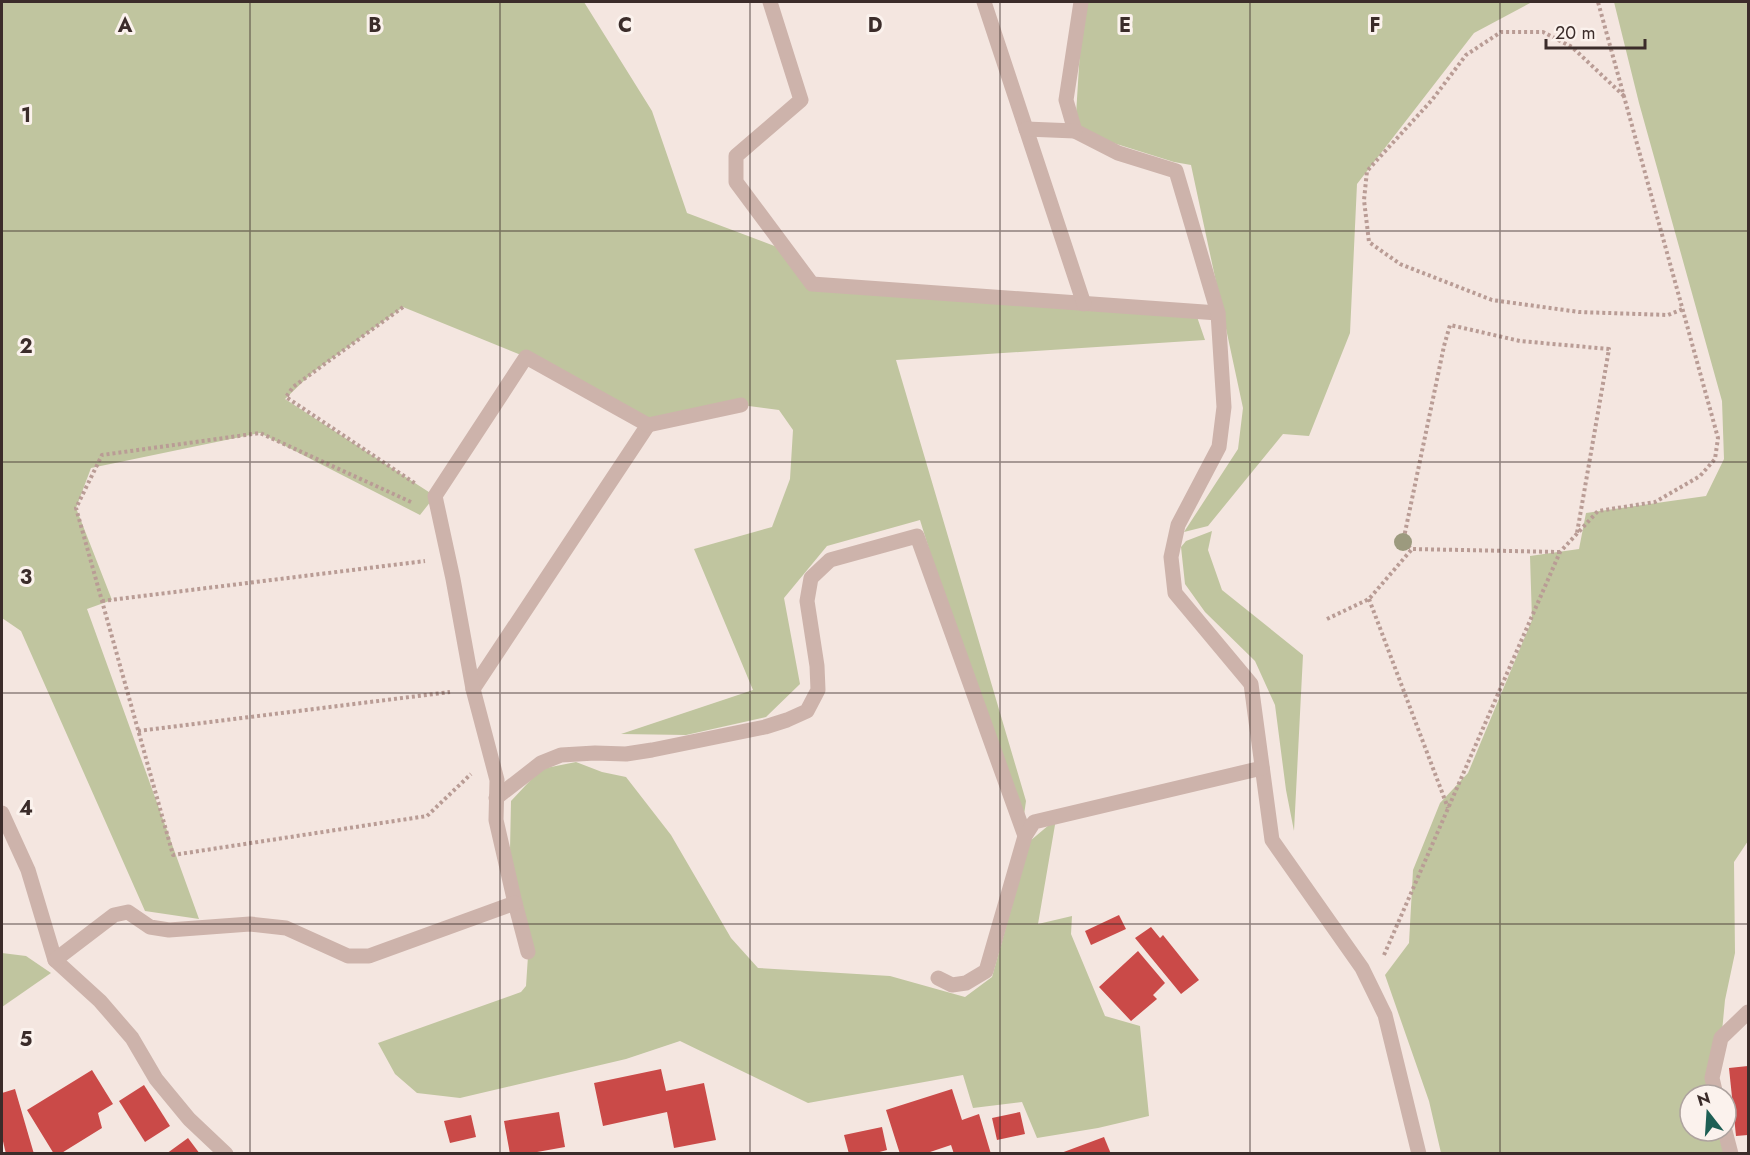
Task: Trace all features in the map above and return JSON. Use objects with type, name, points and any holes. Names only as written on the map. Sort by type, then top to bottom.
[{"type":"street","points":[[770,2],[801,100],[736,156],[736,182],[812,284],[1218,313]]},
{"type":"street","points":[[984,2],[1084,304]]},
{"type":"street","points":[[1075,131],[1066,100],[1081,2]]},
{"type":"street","points":[[1026,129],[1075,131],[1118,153],[1176,171],[1218,313],[1224,407],[1219,447],[1178,525],[1171,557],[1175,593],[1251,684],[1272,840],[1362,968],[1385,1015],[1419,1154]]},
{"type":"street","points":[[528,952],[496,820],[497,780],[473,689],[435,496],[526,357],[648,425],[741,405]]},
{"type":"street","points":[[473,689],[648,425]]},
{"type":"street","points":[[496,798],[540,763],[561,755],[626,754],[652,750],[765,727],[807,711],[818,690],[817,666],[807,601],[811,578],[830,560],[916,536],[1025,836]]},
{"type":"street","points":[[938,978],[952,986],[966,983],[986,971],[1025,836],[1034,822],[1262,768]]},
{"type":"street","points":[[2,813],[28,870],[55,960],[100,1002],[132,1038],[156,1079],[182,1111],[226,1154]]},
{"type":"street","points":[[55,960],[114,915],[128,912],[150,927],[169,930],[250,924],[286,928],[348,956],[369,956],[515,903]]},
{"type":"street","points":[[1713,1083],[1712,1078],[1721,1038],[1749,1012]]},
{"type":"path","points":[[1370,986],[1560,552],[1598,511],[1655,502],[1700,476],[1715,459],[1718,438],[1598,2]]},
{"type":"path","points":[[1625,97],[1572,47],[1544,32],[1501,33],[1466,55],[1432,100],[1367,171],[1364,200],[1369,242],[1400,264],[1492,300],[1579,312],[1668,315],[1683,309]]},
{"type":"path","points":[[403,307],[293,387],[286,397],[435,496]]},
{"type":"path","points":[[1560,552],[1412,549],[1403,542],[1450,325],[1520,341],[1609,349],[1577,533]]},
{"type":"path","points":[[439,515],[260,433],[102,455],[76,508],[173,855],[427,816],[491,756]]},
{"type":"path","points":[[1327,619],[1369,599],[1412,549]]},
{"type":"path","points":[[102,601],[448,558]]},
{"type":"path","points":[[1369,599],[1448,808]]},
{"type":"path","points":[[138,731],[473,689]]},
{"type":"green space","points":[[2,2],[584,2],[652,111],[687,213],[785,250],[812,284],[1195,311],[1205,340],[896,360],[1026,801],[1022,829],[971,685],[920,520],[827,546],[784,598],[800,684],[766,717],[686,735],[621,734],[753,690],[694,549],[772,527],[790,479],[793,430],[779,410],[741,405],[651,424],[526,357],[403,307],[313,372],[285,399],[435,496],[420,515],[260,433],[91,468],[76,508],[112,600],[87,609],[199,919],[145,911],[21,631],[2,618]]},
{"type":"green space","points":[[1083,2],[1532,2],[1474,33],[1357,184],[1350,333],[1309,436],[1283,434],[1208,526],[1184,532],[1238,449],[1243,408],[1191,165],[1174,162],[1075,131]]},
{"type":"green space","points":[[1614,2],[1748,2],[1748,841],[1734,862],[1735,953],[1725,1000],[1717,1083],[1678,1083],[1678,1143],[1724,1143],[1729,1153],[1441,1153],[1429,1101],[1385,975],[1409,943],[1413,870],[1440,803],[1468,773],[1532,620],[1530,556],[1579,549],[1586,513],[1706,496],[1724,459],[1722,401],[1639,103]]},
{"type":"green space","points":[[1212,531],[1208,550],[1222,590],[1303,655],[1294,831],[1275,705],[1255,661],[1205,612],[1185,584],[1181,547],[1186,541]]},
{"type":"green space","points":[[576,762],[602,772],[626,777],[671,835],[731,938],[758,968],[890,976],[965,997],[992,977],[1030,841],[1056,819],[1038,924],[1072,916],[1071,934],[1105,1016],[1140,1026],[1149,1116],[1098,1128],[1037,1138],[1022,1102],[973,1108],[963,1075],[808,1103],[680,1041],[626,1059],[460,1098],[417,1093],[395,1074],[378,1043],[521,992],[526,986],[528,956],[510,850],[511,801],[541,769]]},
{"type":"green space","points":[[2,953],[26,956],[51,973],[2,1007]]},
{"type":"building","points":[[1119,915],[1126,929],[1091,945],[1085,931]]},
{"type":"building","points":[[1151,927],[1160,938],[1163,935],[1199,980],[1181,994],[1135,938]]},
{"type":"building","points":[[1138,951],[1165,983],[1153,995],[1157,999],[1131,1021],[1099,987]]},
{"type":"building","points":[[1748,1066],[1748,1135],[1738,1136],[1738,1083],[1731,1083],[1729,1068]]},
{"type":"building","points":[[661,1069],[666,1091],[704,1083],[716,1140],[674,1148],[667,1112],[603,1126],[594,1083]]},
{"type":"building","points":[[92,1070],[113,1104],[98,1113],[102,1128],[60,1154],[54,1154],[27,1110]]},
{"type":"building","points":[[144,1085],[170,1126],[145,1142],[119,1101]]},
{"type":"building","points":[[15,1089],[34,1154],[6,1154],[2,1137],[2,1093]]},
{"type":"building","points":[[952,1089],[962,1120],[979,1114],[991,1154],[954,1154],[951,1145],[924,1154],[900,1154],[886,1110]]},
{"type":"building","points":[[559,1112],[565,1147],[526,1154],[510,1154],[504,1121]]},
{"type":"building","points":[[1020,1112],[1025,1134],[997,1140],[992,1118]]},
{"type":"building","points":[[471,1115],[476,1137],[450,1143],[444,1121]]},
{"type":"building","points":[[882,1127],[887,1150],[872,1154],[849,1154],[844,1135]]},
{"type":"building","points":[[1104,1137],[1111,1154],[1061,1154],[1061,1153]]},
{"type":"building","points":[[188,1138],[200,1154],[166,1154]]}]
